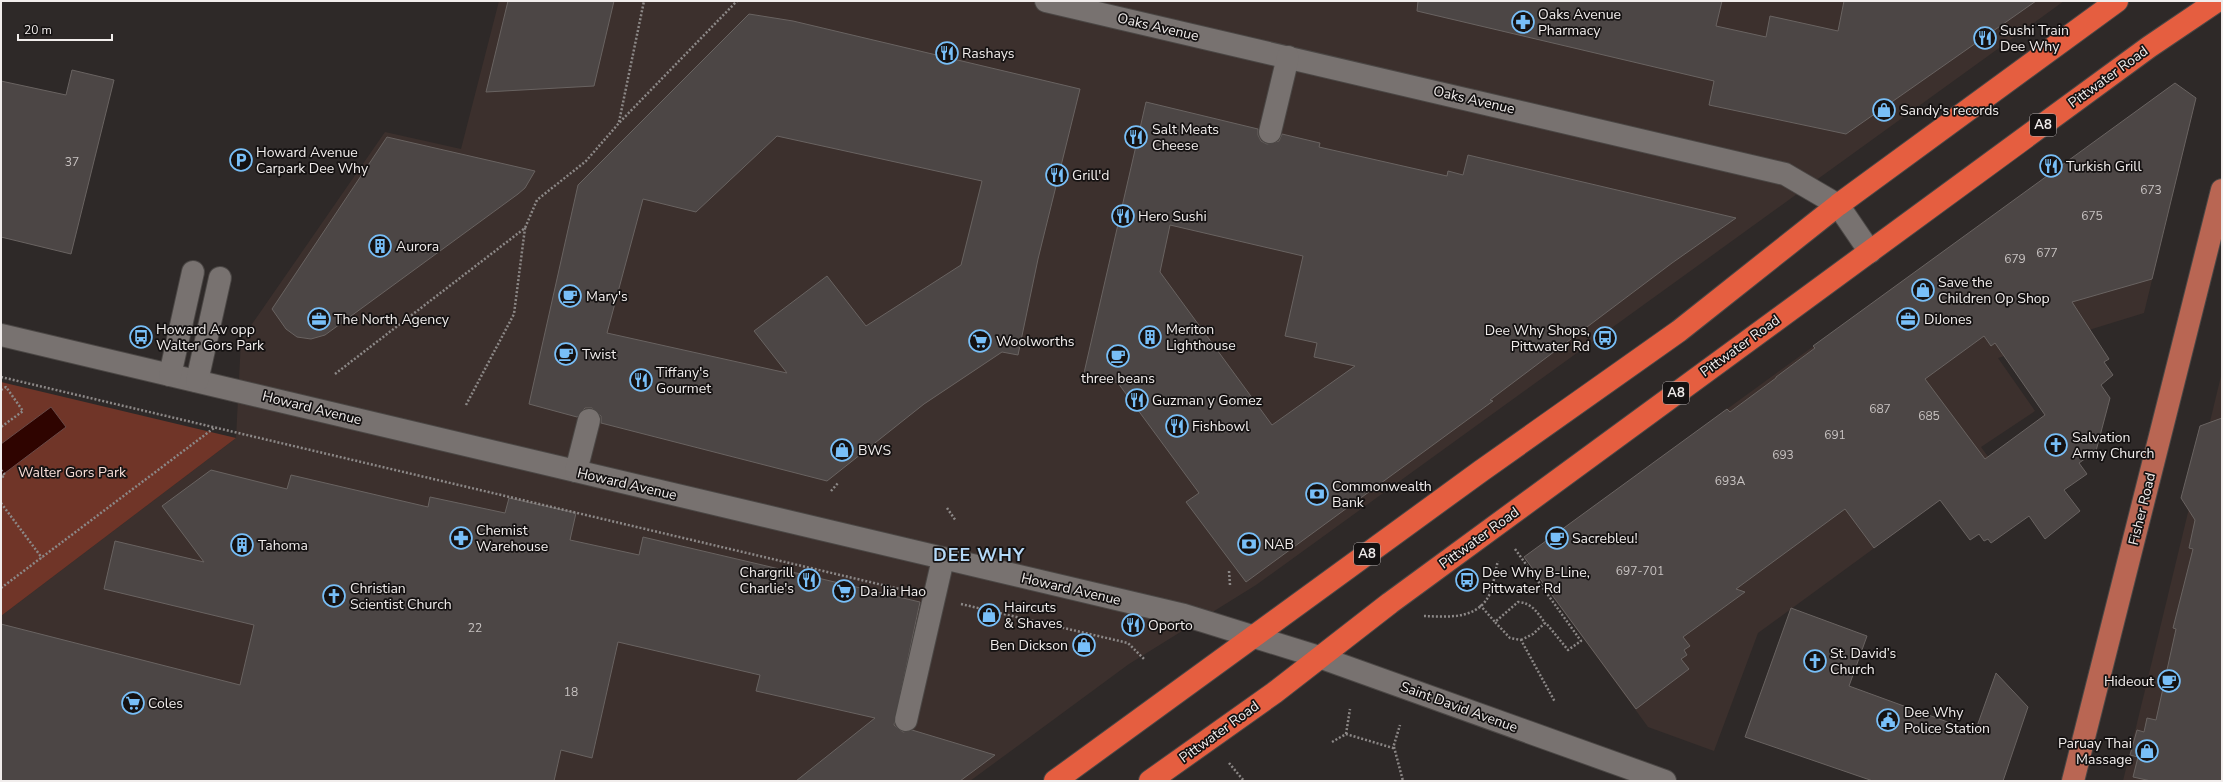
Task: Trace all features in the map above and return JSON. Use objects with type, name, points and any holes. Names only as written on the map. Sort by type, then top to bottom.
[{"type":"highway","name":"A8","points":[[1056,781],[1252,636],[1679,331],[1838,205],[2117,1]]},
{"type":"highway","name":"Pittwater Road","points":[[1150,781],[1274,693],[1319,657],[1546,488],[2143,52],[2217,1]]},
{"type":"main road","name":"Fisher Road","points":[[2073,781],[2222,190]]},
{"type":"street","name":"Oaks Avenue","points":[[1046,1],[1785,174],[1838,205],[1870,252]]},
{"type":"street","points":[[1270,132],[1288,57]]},
{"type":"street","points":[[170,375],[193,272]]},
{"type":"street","points":[[197,381],[220,278]]},
{"type":"street","name":"Howard Avenue","points":[[1,335],[943,558],[1184,616],[1252,636]]},
{"type":"street","points":[[576,471],[589,420]]},
{"type":"street","points":[[906,720],[943,558]]},
{"type":"street","name":"Saint David Avenue","points":[[1252,636],[1319,657],[1664,781]]},
{"type":"path","points":[[619,122],[644,1]]},
{"type":"path","points":[[466,405],[514,314],[525,228],[537,200],[586,161],[619,122],[738,1]]},
{"type":"path","points":[[335,374],[525,228]]},
{"type":"path","points":[[1,377],[912,592]]},
{"type":"path","points":[[1,390],[6,387],[24,411],[1,427]]},
{"type":"path","points":[[1,588],[214,427]]},
{"type":"path","points":[[1,470],[5,475],[1,478]]},
{"type":"path","points":[[831,491],[838,483]]},
{"type":"path","points":[[1,503],[42,558]]},
{"type":"path","points":[[947,508],[956,521]]},
{"type":"path","points":[[1495,622],[1518,602],[1527,603],[1536,609],[1568,650],[1581,641],[1515,549]]},
{"type":"path","points":[[1424,616],[1454,617],[1468,615],[1480,606],[1491,591],[1498,561]]},
{"type":"path","points":[[1229,571],[1230,585]]},
{"type":"path","points":[[958,603],[1128,643],[1144,658]]},
{"type":"path","points":[[1480,606],[1510,638],[1521,640],[1527,638],[1546,622]]},
{"type":"path","points":[[1521,640],[1555,702]]},
{"type":"path","points":[[1346,734],[1350,709]]},
{"type":"path","points":[[1400,725],[1394,747],[1403,781]]},
{"type":"path","points":[[1332,742],[1346,734],[1394,747]]},
{"type":"path","points":[[1229,764],[1244,781]]},
{"type":"shaded area","points":[[499,1],[2064,1],[1256,585],[1129,664],[970,781],[1,781],[1,616],[236,438],[241,340],[385,132],[461,149]]},
{"type":"shaded area","points":[[2175,83],[2196,98],[2144,313],[1998,358],[2035,411],[1981,447],[1992,462],[1758,633],[1714,751],[1648,727],[1524,557]]},
{"type":"shaded area","points":[[2222,372],[2222,781],[2123,781]]},
{"type":"shaded area","points":[[51,407],[66,427],[1,476],[1,444]]},
{"type":"green space","name":"Walter Gors Park","points":[[1,382],[236,438],[1,616]]},
{"type":"building","points":[[508,1],[614,1],[594,86],[486,92]]},
{"type":"building","points":[[1418,1],[1722,1],[1716,26],[1766,37],[1770,16],[1838,31],[1844,1],[2036,1],[1846,134],[1709,105],[1714,81],[1417,11]]},
{"type":"building","points":[[749,14],[793,21],[1080,89],[1038,259],[1018,355],[1002,352],[924,404],[827,481],[601,423],[601,416],[592,408],[585,408],[577,417],[529,404],[578,185]],"holes":[[[777,136],[982,181],[961,265],[866,326],[827,276],[754,331],[787,373],[607,333],[643,199],[696,212]]]},
{"type":"building","points":[[72,70],[114,80],[71,254],[1,237],[1,81],[66,95]]},
{"type":"building","points":[[2175,83],[2196,98],[2152,279],[2072,302],[2109,359],[2104,362],[2113,375],[2101,385],[2110,398],[2096,451],[2079,463],[2087,474],[2064,490],[2080,511],[2045,539],[2029,516],[1991,543],[1988,539],[1984,541],[1979,534],[1970,540],[1940,500],[1874,548],[1845,509],[1736,589],[1745,592],[1683,637],[1690,646],[1684,650],[1687,655],[1681,659],[1689,669],[1636,709],[1524,557],[1727,409],[1730,412],[1815,348],[1813,346]],"holes":[[[1984,336],[1991,346],[1995,343],[2045,415],[1985,459],[1925,379]]]},
{"type":"building","points":[[1146,102],[1258,129],[1258,135],[1261,141],[1267,144],[1279,141],[1282,134],[1320,143],[1319,147],[1447,176],[1448,171],[1463,175],[1468,155],[1736,218],[1672,263],[1490,400],[1493,401],[1246,582],[1186,502],[1199,493],[1118,383],[1084,373]],"holes":[[[1170,225],[1303,256],[1285,336],[1317,343],[1314,357],[1355,366],[1272,425],[1160,272]]]},
{"type":"building","name":"Aurora","points":[[387,137],[535,171],[525,188],[518,194],[325,335],[311,339],[297,337],[286,329],[272,309]]},
{"type":"building","points":[[2222,418],[2222,781],[2151,781],[2133,777],[2138,757],[2130,755],[2137,730],[2144,732],[2147,718],[2156,720],[2176,629],[2173,628],[2193,549],[2189,548],[2195,520],[2181,498],[2200,426]]},
{"type":"building","points":[[211,470],[287,489],[291,475],[428,507],[430,497],[505,513],[509,498],[576,513],[570,540],[639,555],[643,537],[920,602],[894,725],[903,732],[912,730],[995,755],[960,781],[796,781],[875,718],[756,691],[760,675],[618,642],[592,758],[561,750],[554,781],[1,781],[1,624],[240,685],[254,625],[104,589],[115,541],[204,562],[162,506]]},
{"type":"building","points":[[1791,608],[1867,636],[1849,686],[1975,732],[1996,673],[2028,707],[2003,781],[1873,781],[1745,737]]},
{"type":"place","name":"Oaks Avenue Pharmacy","points":[[1523,22]]},
{"type":"place","name":"Sushi Train Dee Why","points":[[1985,38]]},
{"type":"place","name":"Rashays","points":[[947,53]]},
{"type":"place","name":"Sandy's records","points":[[1884,110]]},
{"type":"place","name":"Salt Meats Cheese","points":[[1136,137]]},
{"type":"place","name":"Howard Avenue Carpark Dee Why","points":[[241,160]]},
{"type":"place","name":"Turkish Grill","points":[[2051,166]]},
{"type":"place","name":"Grill'd","points":[[1057,175]]},
{"type":"place","name":"Hero Sushi","points":[[1123,216]]},
{"type":"place","name":"Aurora","points":[[380,246]]},
{"type":"place","name":"Save the Children Op Shop","points":[[1923,290]]},
{"type":"place","name":"Mary's","points":[[570,296]]},
{"type":"place","name":"The North Agency","points":[[319,319]]},
{"type":"place","name":"DiJones","points":[[1908,319]]},
{"type":"place","name":"Howard Av opp Walter Gors Park","points":[[141,337]]},
{"type":"place","name":"Meriton Lighthouse","points":[[1150,337]]},
{"type":"place","name":"Dee Why Shops, Pittwater Rd","points":[[1605,338]]},
{"type":"place","name":"Woolworths","points":[[980,341]]},
{"type":"place","name":"Twist","points":[[566,354]]},
{"type":"place","name":"three beans","points":[[1118,356]]},
{"type":"place","name":"Tiffany's Gourmet","points":[[641,380]]},
{"type":"place","name":"Guzman y Gomez","points":[[1137,400]]},
{"type":"place","name":"Fishbowl","points":[[1177,426]]},
{"type":"place","name":"Salvation Army Church","points":[[2056,445]]},
{"type":"place","name":"BWS","points":[[842,450]]},
{"type":"place","name":"Commonwealth Bank","points":[[1317,494]]},
{"type":"place","name":"Chemist Warehouse","points":[[461,538]]},
{"type":"place","name":"Sacrebleu!","points":[[1557,538]]},
{"type":"place","name":"NAB","points":[[1249,544]]},
{"type":"place","name":"Tahoma","points":[[242,545]]},
{"type":"place","name":"Chargrill Charlie's","points":[[809,580]]},
{"type":"place","name":"Dee Why B-Line, Pittwater Rd","points":[[1467,580]]},
{"type":"place","name":"Da Jia Hao","points":[[844,591]]},
{"type":"place","name":"Christian Scientist Church","points":[[334,596]]},
{"type":"place","name":"Haircuts & Shaves","points":[[989,615]]},
{"type":"place","name":"Oporto","points":[[1133,625]]},
{"type":"place","name":"Ben Dickson","points":[[1084,645]]},
{"type":"place","name":"St. David’s Church","points":[[1815,661]]},
{"type":"place","name":"Hideout","points":[[2169,681]]},
{"type":"place","name":"Coles","points":[[133,703]]},
{"type":"place","name":"Dee Why Police Station","points":[[1888,720]]},
{"type":"place","name":"Paruay Thai Massage","points":[[2147,751]]},
{"type":"district","name":"DEE WHY","points":[[979,555]]}]
